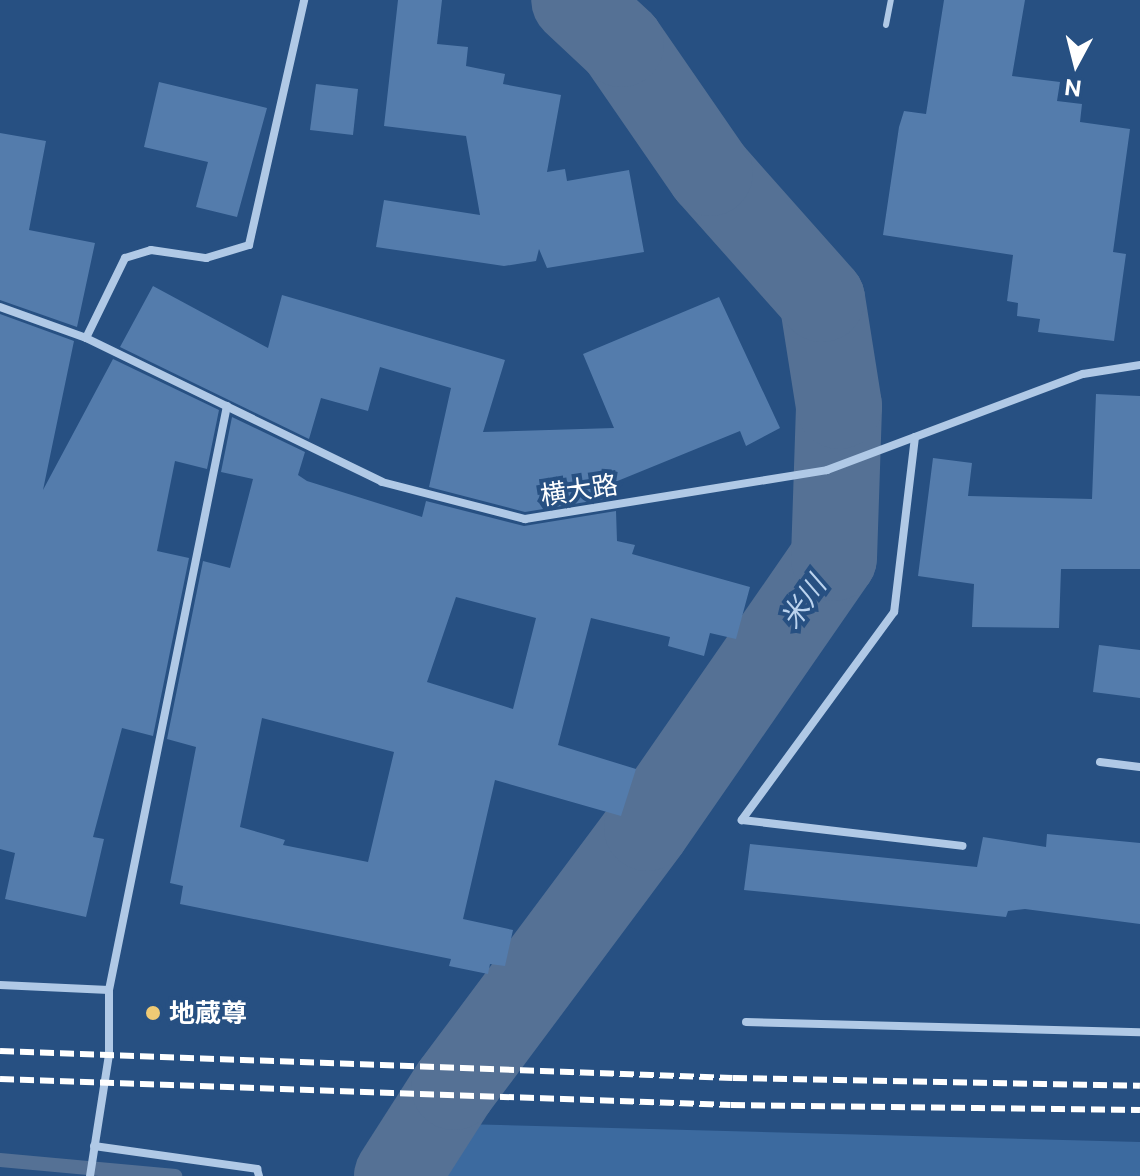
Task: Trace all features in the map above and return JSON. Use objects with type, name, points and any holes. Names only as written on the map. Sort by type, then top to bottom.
[{"type":"street","points":[[86,338],[125,258],[151,250],[206,258],[249,245],[304,0]]},
{"type":"street","name":"横大路","points":[[0,307],[86,338],[382,482],[525,519],[827,470],[1083,374],[1140,365]]},
{"type":"street","points":[[90,1176],[109,1054],[109,990],[227,406]]},
{"type":"street","points":[[915,437],[894,612],[742,820],[962,846]]},
{"type":"street","points":[[1100,762],[1140,767]]},
{"type":"street","points":[[0,985],[109,990]]},
{"type":"street","points":[[746,1022],[1140,1032]]},
{"type":"street","points":[[94,1146],[257,1169],[259,1176]]},
{"type":"lane","points":[[886,25],[891,0]]},
{"type":"shaded area","points":[[462,1124],[1140,1142],[1140,1176],[425,1176]]},
{"type":"building","points":[[398,0],[442,0],[437,44],[468,47],[466,66],[505,74],[503,84],[561,95],[547,172],[565,169],[567,181],[629,170],[644,252],[547,268],[539,249],[536,261],[504,266],[376,247],[384,200],[480,215],[466,136],[384,126]]},
{"type":"building","points":[[944,0],[1025,0],[1012,76],[1060,82],[1057,101],[1082,104],[1080,122],[1130,129],[1113,252],[1126,254],[1114,341],[1038,332],[1040,319],[1017,316],[1018,303],[1007,301],[1013,255],[883,235],[899,127],[904,111],[926,114]]},
{"type":"building","points":[[159,82],[267,108],[237,217],[196,207],[208,162],[144,147]]},
{"type":"building","points":[[316,84],[358,89],[353,135],[310,130]]},
{"type":"building","points":[[0,133],[46,141],[29,230],[95,243],[77,327],[0,300]]},
{"type":"building","points":[[153,286],[268,348],[282,295],[505,360],[483,432],[614,428],[583,354],[719,297],[780,428],[746,446],[740,431],[615,482],[616,497],[525,512],[429,487],[451,388],[380,367],[368,411],[321,398],[309,439],[120,347]]},
{"type":"building","points":[[0,314],[74,341],[43,490],[113,359],[219,410],[207,469],[175,461],[157,551],[189,558],[153,736],[122,728],[93,837],[104,839],[86,917],[5,899],[15,853],[0,849]]},
{"type":"building","points":[[1096,394],[1140,396],[1140,569],[1061,569],[1059,628],[972,627],[974,584],[918,576],[933,458],[972,463],[968,496],[1092,499]]},
{"type":"building","points":[[232,417],[305,452],[298,475],[307,481],[422,517],[426,501],[524,526],[616,511],[617,541],[635,545],[632,554],[750,587],[736,639],[710,633],[704,656],[668,646],[670,637],[591,618],[558,745],[636,769],[621,816],[495,780],[463,919],[513,930],[505,966],[490,964],[488,974],[449,966],[451,959],[180,904],[183,886],[170,883],[196,747],[167,739],[203,561],[230,568],[253,479],[221,472]],"holes":[[[456,597],[536,618],[513,709],[427,682]],[[262,718],[394,752],[368,862],[283,845],[285,840],[240,827]]]},
{"type":"building","points":[[1099,645],[1140,650],[1140,698],[1093,692]]},
{"type":"building","points":[[1047,834],[1140,843],[1140,924],[1025,909],[1008,911],[1006,917],[744,890],[750,844],[977,867],[983,837],[1046,847]]},
{"type":"waterway","name":"米川","points":[[397,1176],[454,1087],[647,828],[834,558],[839,406],[822,299],[710,173],[621,44],[574,0]]},
{"type":"waterway","points":[[0,1160],[175,1176]]},
{"type":"railway","points":[[0,1051],[733,1078],[1140,1086]]},
{"type":"railway","points":[[0,1079],[731,1105],[1140,1110]]},
{"type":"place","name":"地蔵尊","points":[[153,1013]]}]
